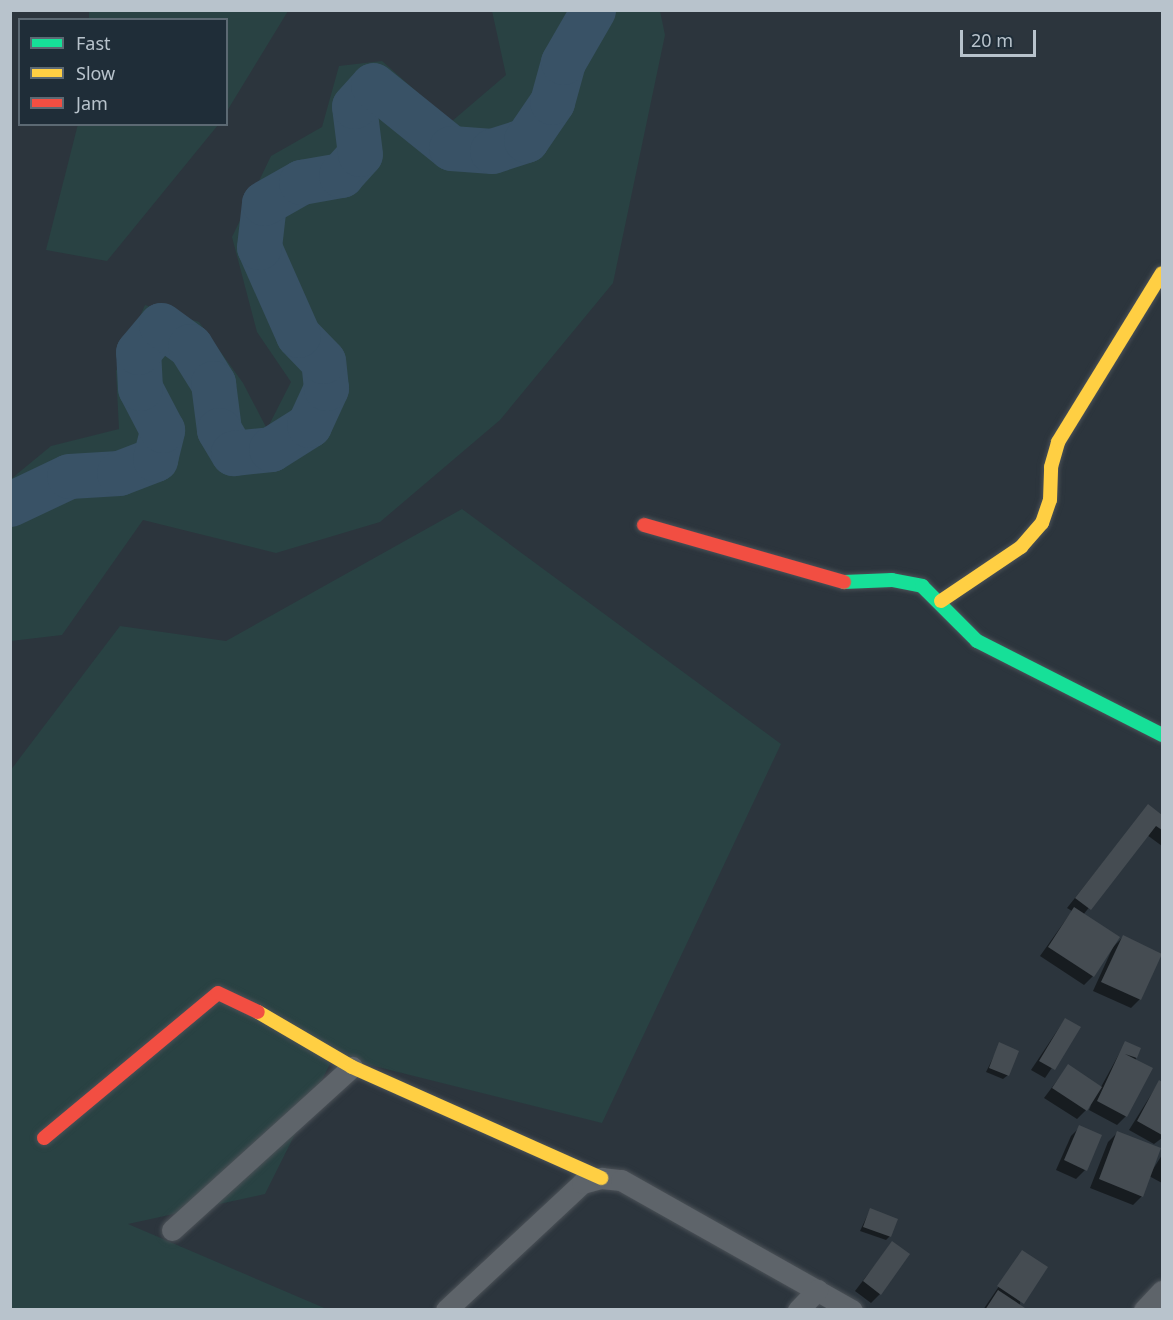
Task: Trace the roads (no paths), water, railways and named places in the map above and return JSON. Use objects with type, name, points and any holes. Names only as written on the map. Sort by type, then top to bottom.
[{"type":"street","points":[[941,601],[1021,547],[1042,523],[1050,500],[1051,467],[1058,442],[1162,273]]},
{"type":"street","points":[[644,525],[845,582],[892,580],[922,586],[941,601],[977,641],[1162,735]]},
{"type":"street","points":[[44,1138],[218,993],[228,995],[352,1067],[601,1178],[621,1180],[852,1310]]},
{"type":"street","points":[[172,1230],[352,1067]]},
{"type":"street","points":[[446,1310],[582,1183],[601,1178]]},
{"type":"street","points":[[798,1310],[818,1290]]},
{"type":"street","points":[[1144,1310],[1162,1291]]},
{"type":"waterway","points":[[10,504],[69,476],[119,473],[155,459],[162,430],[140,388],[138,352],[161,325],[190,346],[213,383],[219,430],[233,453],[271,449],[309,425],[326,388],[323,361],[298,335],[259,247],[264,203],[301,182],[341,175],[360,154],[354,106],[373,85],[451,148],[492,151],[526,140],[552,102],[563,62],[593,10]]}]
